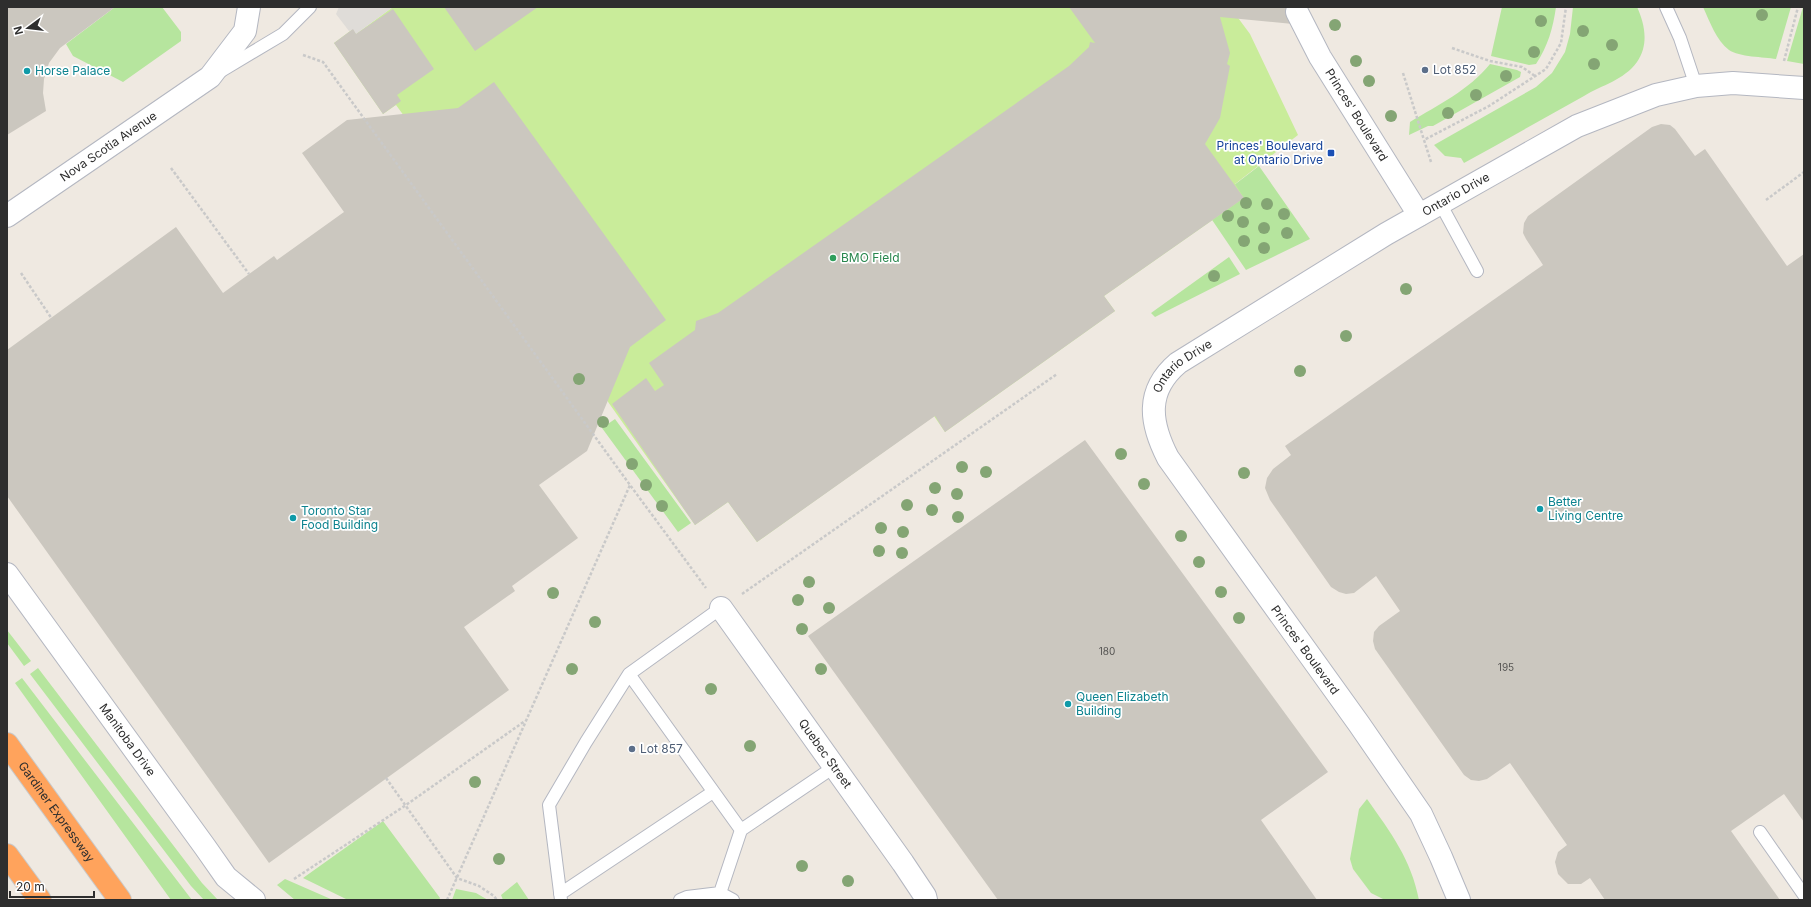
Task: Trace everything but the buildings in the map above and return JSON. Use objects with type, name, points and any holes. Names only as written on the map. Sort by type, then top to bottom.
[{"type":"highway","name":"Gardiner Expressway","points":[[7,744],[120,900]]},
{"type":"highway","points":[[7,855],[40,900]]},
{"type":"street","name":"Nova Scotia Avenue","points":[[7,216],[210,78],[245,31],[249,7]]},
{"type":"street","name":"Princes' Boulevard","points":[[1297,12],[1320,57],[1419,215]]},
{"type":"street","name":"Ontario Drive","points":[[1154,402],[1155,393],[1167,373],[1178,364],[1419,215],[1576,126],[1656,95],[1696,86],[1733,82],[1804,88]]},
{"type":"street","name":"Princes' Boulevard","points":[[1154,402],[1153,417],[1156,431],[1168,458],[1359,724],[1421,814],[1459,900]]},
{"type":"street","name":"Manitoba Drive","points":[[7,574],[206,847],[226,877],[254,900]]},
{"type":"street","name":"Quebec Street","points":[[721,608],[903,863],[925,896],[926,900]]},
{"type":"lane","points":[[210,78],[283,34],[310,7]]},
{"type":"lane","points":[[1666,7],[1680,38],[1696,86]]},
{"type":"lane","points":[[1440,204],[1477,271]]},
{"type":"lane","points":[[713,792],[560,897],[549,805],[586,742],[630,674],[721,608]]},
{"type":"lane","points":[[630,674],[741,830]]},
{"type":"lane","points":[[720,893],[741,830],[834,767]]},
{"type":"lane","points":[[1760,832],[1804,895]]},
{"type":"lane","points":[[680,900],[687,897],[720,893],[733,900]]},
{"type":"path","points":[[1424,140],[1489,106],[1546,69],[1561,43],[1566,7]]},
{"type":"path","points":[[1777,85],[1798,7]]},
{"type":"path","points":[[1452,48],[1490,61],[1522,67],[1535,76]]},
{"type":"path","points":[[303,55],[323,62],[721,608],[1057,374]]},
{"type":"path","points":[[1403,73],[1431,162]]},
{"type":"path","points":[[171,168],[249,274]]},
{"type":"path","points":[[1766,200],[1804,172]]},
{"type":"path","points":[[21,273],[52,319]]},
{"type":"path","points":[[447,900],[630,485]]},
{"type":"path","points":[[294,878],[406,805],[526,720]]},
{"type":"path","points":[[386,778],[457,878],[479,886],[494,896],[497,900]]},
{"type":"green space","points":[[115,7],[162,7],[181,32],[181,41],[123,82],[73,56],[66,44]]},
{"type":"green space","name":"BMO Field","points":[[393,7],[1230,7],[1250,34],[1298,135],[1235,184],[1244,198],[1104,296],[1115,311],[945,432],[934,416],[757,542],[728,502],[695,525],[459,191],[396,105],[383,114],[334,43],[353,29],[356,34]]},
{"type":"green space","points":[[1502,7],[1556,7],[1549,37],[1536,64],[1529,65],[1491,56]]},
{"type":"green space","points":[[1573,7],[1637,7],[1644,27],[1644,42],[1641,55],[1632,68],[1612,82],[1591,92],[1464,163],[1461,158],[1445,156],[1434,145],[1536,87],[1552,73],[1565,52],[1570,34]]},
{"type":"green space","points":[[1703,7],[1791,7],[1776,59],[1739,54],[1729,50],[1720,41]]},
{"type":"green space","points":[[1804,7],[1804,64],[1787,61]]},
{"type":"green space","points":[[1490,64],[1517,70],[1521,72],[1520,77],[1433,126],[1428,126],[1409,135],[1410,122],[1473,82]]},
{"type":"green space","points":[[1259,166],[1310,239],[1246,270],[1204,208]]},
{"type":"green space","points":[[1229,257],[1240,274],[1155,317],[1151,313]]},
{"type":"green space","points":[[615,419],[691,523],[678,532],[602,428]]},
{"type":"green space","points":[[7,630],[31,661],[24,666],[7,643]]},
{"type":"green space","points":[[38,668],[202,883],[218,900],[204,900],[191,886],[30,674]]},
{"type":"green space","points":[[22,678],[192,900],[171,900],[15,683]]},
{"type":"green space","points":[[1367,799],[1399,847],[1411,872],[1419,900],[1385,900],[1371,893],[1353,869],[1350,859],[1359,809]]},
{"type":"green space","points":[[383,821],[440,898],[439,900],[348,900],[303,878]]},
{"type":"green space","points":[[285,879],[333,900],[295,900],[277,885]]},
{"type":"green space","points":[[517,882],[529,900],[503,900],[501,895]]},
{"type":"green space","points":[[456,889],[476,893],[488,900],[452,900]]},
{"type":"shaded area","points":[[339,7],[393,7],[356,34],[353,30],[349,31],[336,14]]},
{"type":"place","name":"Lot 852","points":[[1425,70]]},
{"type":"place","name":"Horse Palace","points":[[27,71]]},
{"type":"place","name":"Princes' Boulevard at Ontario Drive","points":[[1331,153]]},
{"type":"place","name":"BMO Field","points":[[833,258]]},
{"type":"place","name":"Better Living Centre","points":[[1540,509]]},
{"type":"place","name":"Toronto Star Food Building","points":[[293,518]]},
{"type":"place","name":"Queen Elizabeth Building","points":[[1068,704]]},
{"type":"place","name":"Lot 857","points":[[632,749]]}]
